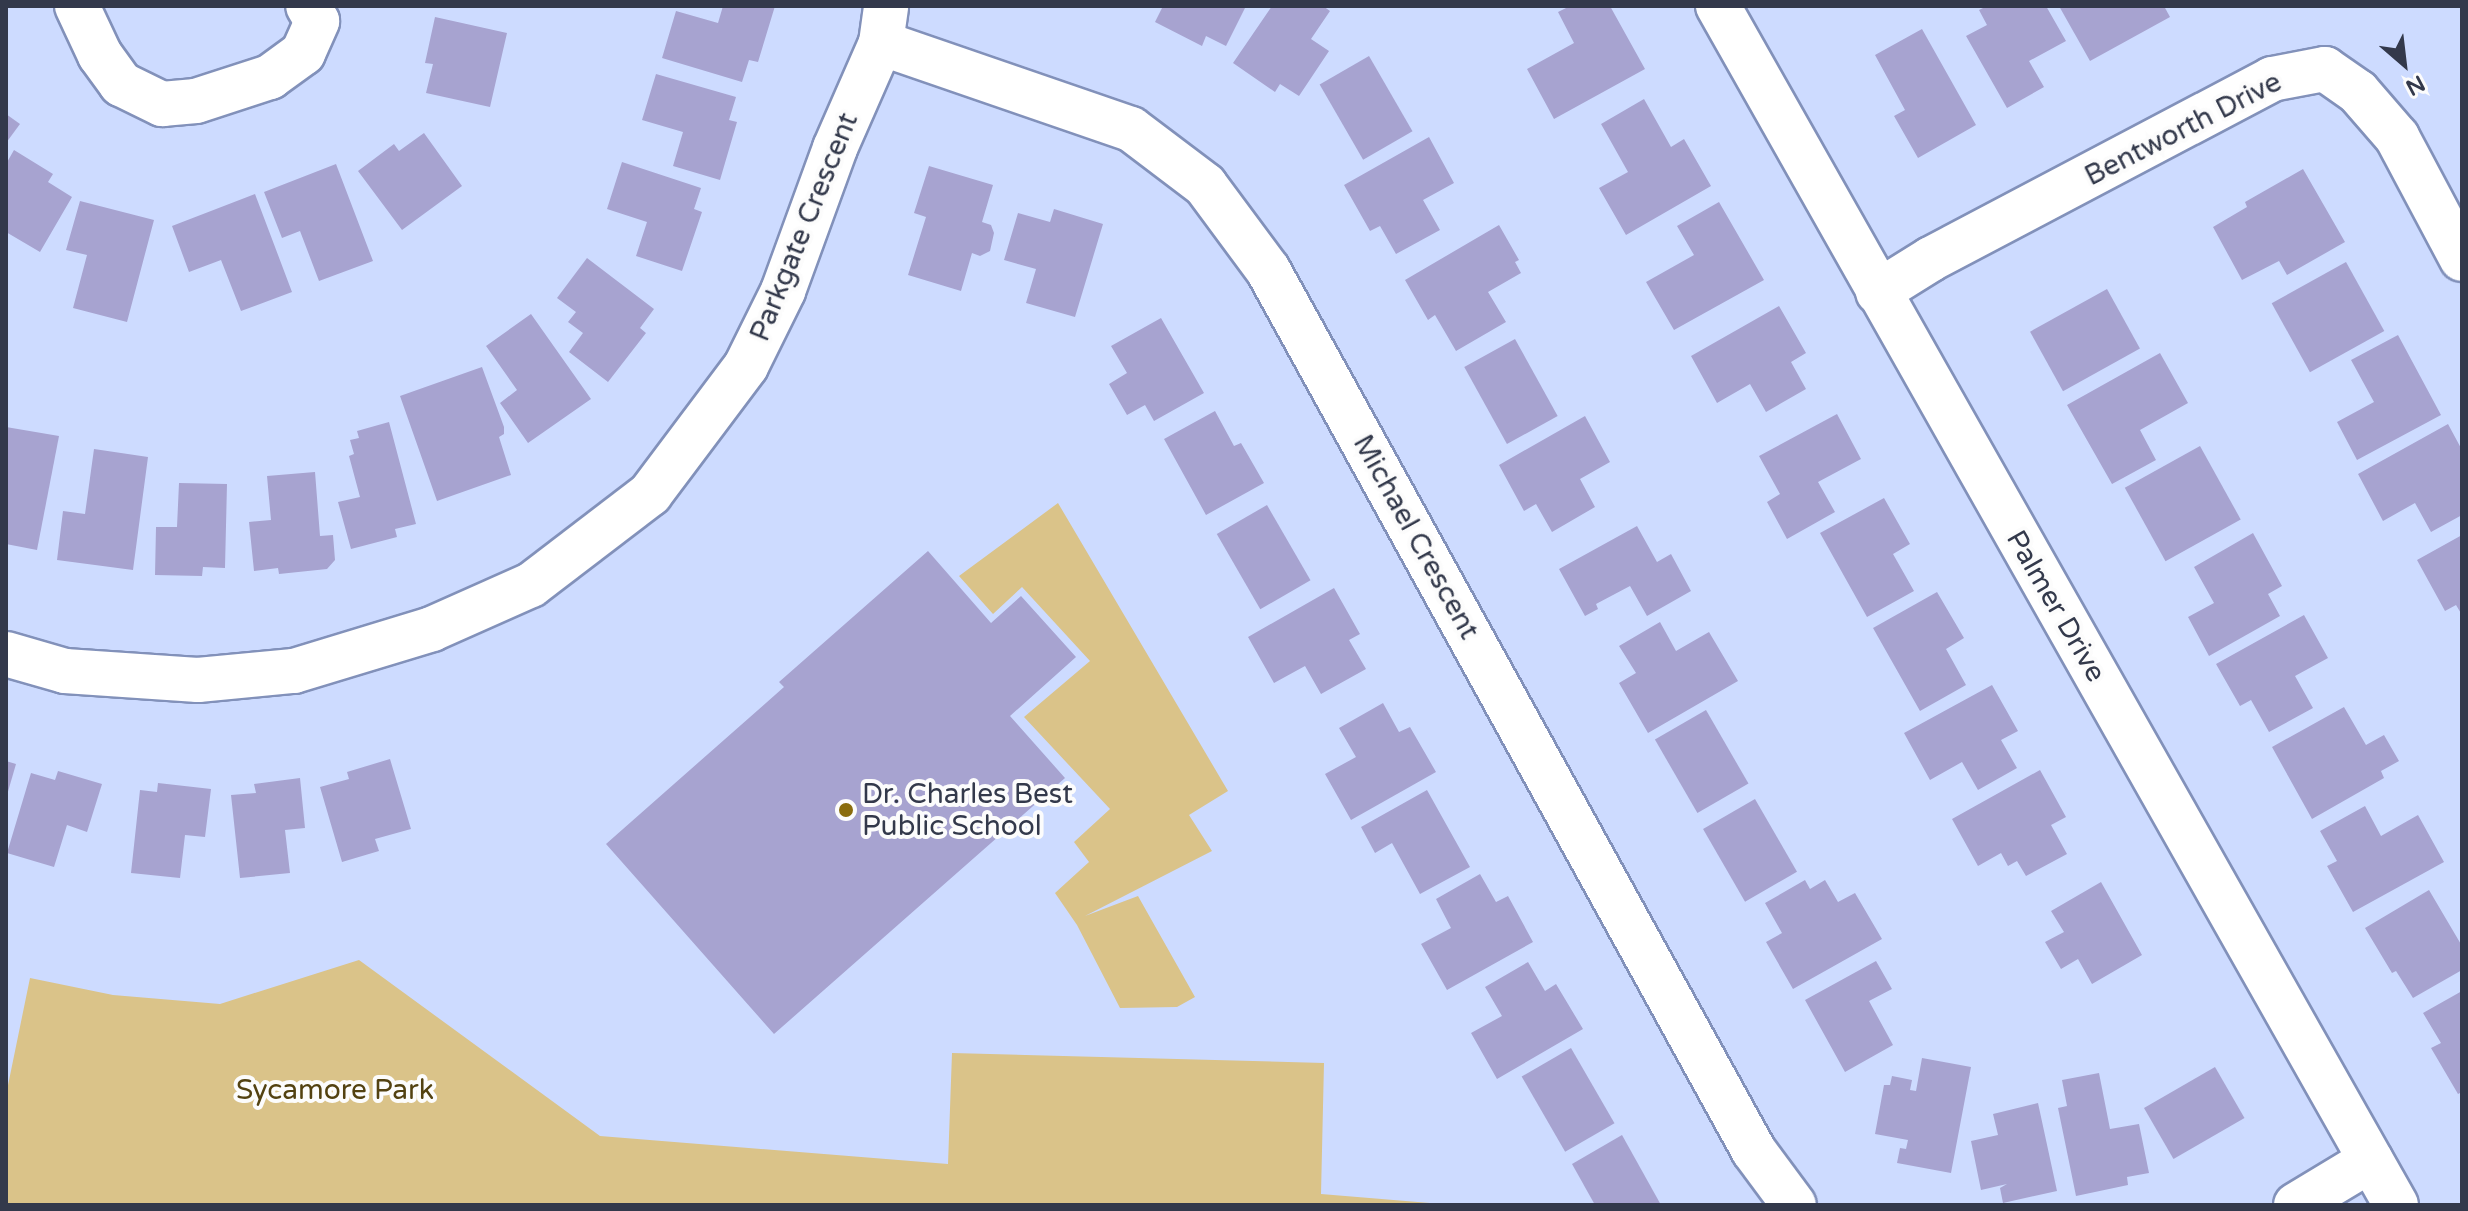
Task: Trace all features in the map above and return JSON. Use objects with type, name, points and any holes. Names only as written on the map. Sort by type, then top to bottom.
[{"type":"street","points":[[77,6],[100,55],[121,84],[162,104],[196,101],[270,77],[303,53],[317,21],[308,6]]},
{"type":"street","name":"Palmer Drive","points":[[1718,6],[2396,1205]]},
{"type":"street","name":"Parkgate Crescent","points":[[6,654],[65,671],[198,680],[294,671],[432,629],[531,585],[650,494],[746,366],[783,291],[884,24]]},
{"type":"street","name":"Michael Crescent","points":[[884,24],[1131,129],[1205,185],[1268,270],[1754,1151],[1794,1205]]},
{"type":"street","name":"Bentworth Drive","points":[[1878,292],[1940,255],[2272,79],[2325,69],[2358,92],[2397,137],[2462,259]]},
{"type":"street","points":[[2296,1205],[2371,1160]]},
{"type":"green space","points":[[1058,503],[1228,791],[1189,815],[1212,851],[1085,916],[1138,896],[1195,997],[1177,1007],[1120,1008],[1077,925],[1055,893],[1089,862],[1074,842],[1110,809],[1024,717],[1090,661],[1022,587],[993,614],[959,576]]},
{"type":"green space","name":"Sycamore Park","points":[[359,960],[600,1136],[948,1164],[952,1053],[1324,1063],[1321,1194],[1454,1205],[6,1205],[6,1095],[30,978],[113,995],[220,1004]]},
{"type":"building","points":[[723,6],[775,6],[758,62],[749,60],[742,82],[662,58],[676,11],[718,23]]},
{"type":"building","points":[[1163,6],[1246,6],[1226,46],[1206,36],[1202,46],[1155,22]]},
{"type":"building","points":[[1272,6],[1323,6],[1330,11],[1311,39],[1329,51],[1299,96],[1280,84],[1275,92],[1233,63]]},
{"type":"building","points":[[1570,6],[1610,6],[1645,69],[1554,119],[1527,69],[1574,43],[1558,12]]},
{"type":"building","points":[[1987,6],[2046,6],[2066,41],[2029,61],[2044,87],[2007,108],[1966,36],[1987,25],[1979,10]]},
{"type":"building","points":[[2059,6],[2164,6],[2170,17],[2090,61]]},
{"type":"building","points":[[435,17],[507,33],[490,107],[426,93],[433,64],[425,63]]},
{"type":"building","points":[[1922,29],[1976,125],[1918,158],[1894,116],[1905,110],[1875,55]]},
{"type":"building","points":[[1369,56],[1412,131],[1363,160],[1320,84]]},
{"type":"building","points":[[656,74],[736,97],[729,120],[737,122],[720,180],[673,166],[683,132],[642,120]]},
{"type":"building","points":[[1644,99],[1671,147],[1684,139],[1711,186],[1626,235],[1599,188],[1628,172],[1601,124]]},
{"type":"building","points":[[6,114],[20,124],[6,143]]},
{"type":"building","points":[[424,133],[462,186],[402,230],[358,171],[394,144],[399,151]]},
{"type":"building","points":[[1429,137],[1454,183],[1423,200],[1440,230],[1396,254],[1380,226],[1370,231],[1344,185]]},
{"type":"building","points":[[14,150],[53,174],[48,182],[72,197],[40,252],[6,232],[6,164]]},
{"type":"building","points":[[622,162],[701,188],[694,209],[702,212],[682,271],[636,256],[647,222],[607,209]]},
{"type":"building","points":[[336,164],[373,261],[319,281],[300,231],[282,238],[264,192]]},
{"type":"building","points":[[929,166],[993,185],[982,222],[991,225],[994,233],[990,251],[980,256],[972,253],[961,291],[908,275],[926,217],[914,213]]},
{"type":"building","points":[[2303,169],[2345,242],[2287,275],[2279,261],[2242,280],[2213,227],[2247,207],[2245,202]]},
{"type":"building","points":[[255,194],[292,292],[241,311],[221,260],[189,272],[172,226]]},
{"type":"building","points":[[80,201],[154,220],[127,322],[73,308],[87,255],[66,250]]},
{"type":"building","points":[[1719,202],[1764,280],[1674,330],[1646,282],[1694,255],[1677,226]]},
{"type":"building","points":[[1054,209],[1103,224],[1075,317],[1026,303],[1036,269],[1004,260],[1018,213],[1050,222]]},
{"type":"building","points":[[1499,225],[1519,260],[1515,262],[1521,273],[1488,292],[1506,322],[1456,351],[1435,315],[1428,320],[1405,280]]},
{"type":"building","points":[[587,258],[654,309],[640,328],[646,333],[608,382],[569,352],[583,333],[568,322],[576,312],[557,298]]},
{"type":"building","points":[[2346,262],[2384,331],[2310,372],[2272,303]]},
{"type":"building","points":[[2107,289],[2140,348],[2063,391],[2030,332]]},
{"type":"building","points":[[1779,306],[1806,353],[1791,362],[1806,389],[1766,412],[1750,384],[1717,403],[1691,356]]},
{"type":"building","points":[[531,314],[591,399],[528,443],[500,403],[517,390],[486,346]]},
{"type":"building","points":[[1161,318],[1204,393],[1154,421],[1145,405],[1127,415],[1109,384],[1127,373],[1111,346]]},
{"type":"building","points":[[2398,335],[2441,415],[2357,460],[2337,422],[2374,402],[2351,360]]},
{"type":"building","points":[[1515,339],[1558,416],[1507,444],[1464,367]]},
{"type":"building","points":[[2160,353],[2188,403],[2140,430],[2156,460],[2112,484],[2067,405]]},
{"type":"building","points":[[482,367],[504,427],[504,434],[499,437],[511,475],[437,501],[400,396]]},
{"type":"building","points":[[1215,411],[1234,446],[1241,443],[1264,483],[1206,515],[1164,439]]},
{"type":"building","points":[[1837,414],[1861,459],[1818,482],[1835,512],[1787,539],[1767,502],[1780,494],[1759,456]]},
{"type":"building","points":[[1585,416],[1610,462],[1580,479],[1595,507],[1552,532],[1536,504],[1524,511],[1499,465]]},
{"type":"building","points":[[389,422],[416,524],[395,529],[397,537],[351,549],[338,502],[360,497],[349,456],[354,454],[350,440],[359,438],[357,431]]},
{"type":"building","points":[[2448,424],[2462,450],[2462,515],[2431,532],[2415,503],[2383,521],[2358,474]]},
{"type":"building","points":[[6,427],[59,436],[37,550],[6,544]]},
{"type":"building","points":[[2200,446],[2241,519],[2166,561],[2125,488]]},
{"type":"building","points":[[94,449],[148,457],[133,570],[57,560],[63,511],[85,514]]},
{"type":"building","points":[[315,472],[320,536],[333,535],[335,560],[327,569],[279,574],[278,568],[254,571],[249,522],[271,520],[267,476]]},
{"type":"building","points":[[179,483],[227,484],[225,568],[203,567],[202,576],[155,575],[156,527],[177,527]]},
{"type":"building","points":[[1884,498],[1910,544],[1893,554],[1914,591],[1867,617],[1820,533]]},
{"type":"building","points":[[1267,505],[1310,580],[1260,609],[1217,534]]},
{"type":"building","points":[[1637,526],[1657,562],[1671,554],[1691,591],[1647,616],[1630,586],[1596,604],[1598,609],[1585,616],[1559,569]]},
{"type":"building","points":[[2253,533],[2282,586],[2268,594],[2280,616],[2209,656],[2188,617],[2214,603],[2194,567]]},
{"type":"building","points":[[2462,535],[2462,615],[2456,605],[2445,611],[2417,560]]},
{"type":"building","points":[[928,551],[991,623],[1021,596],[1076,657],[1010,716],[1065,778],[774,1034],[606,844],[784,687],[779,682]]},
{"type":"building","points":[[1334,588],[1360,634],[1349,640],[1366,669],[1321,694],[1305,666],[1274,683],[1248,637]]},
{"type":"building","points":[[1937,592],[1964,638],[1946,649],[1966,685],[1920,711],[1873,628]]},
{"type":"building","points":[[2304,615],[2328,658],[2295,676],[2313,708],[2269,732],[2251,700],[2240,706],[2216,664]]},
{"type":"building","points":[[1660,622],[1676,651],[1709,632],[1738,681],[1648,733],[1619,683],[1636,673],[1619,646]]},
{"type":"building","points":[[1992,685],[2018,731],[2001,740],[2017,768],[1978,790],[1962,762],[1930,780],[1904,733]]},
{"type":"building","points":[[1383,703],[1399,732],[1410,727],[1436,772],[1351,820],[1325,774],[1356,757],[1339,728]]},
{"type":"building","points":[[2344,707],[2366,745],[2384,735],[2399,761],[2381,771],[2384,778],[2312,819],[2272,747]]},
{"type":"building","points":[[1706,710],[1748,784],[1697,813],[1655,740]]},
{"type":"building","points":[[390,759],[411,829],[375,839],[379,851],[342,862],[320,787],[349,779],[347,772]]},
{"type":"building","points":[[6,761],[16,764],[7,795],[6,795]]},
{"type":"building","points":[[2040,770],[2066,817],[2051,825],[2067,854],[2026,876],[2017,861],[2008,866],[2001,853],[1978,866],[1952,819]]},
{"type":"building","points":[[58,771],[102,784],[87,832],[67,825],[54,867],[7,853],[31,773],[55,780]]},
{"type":"building","points":[[300,778],[305,828],[285,830],[290,873],[240,878],[231,795],[256,793],[254,784]]},
{"type":"building","points":[[158,783],[211,789],[205,837],[185,835],[180,878],[131,873],[140,790],[157,792]]},
{"type":"building","points":[[1427,790],[1470,867],[1420,894],[1392,843],[1375,853],[1361,827]]},
{"type":"building","points":[[1755,799],[1797,872],[1745,902],[1703,829]]},
{"type":"building","points":[[2365,806],[2381,836],[2418,815],[2444,862],[2353,912],[2327,866],[2337,861],[2320,831]]},
{"type":"building","points":[[1480,874],[1496,902],[1508,896],[1533,942],[1447,990],[1421,944],[1451,928],[1436,899]]},
{"type":"building","points":[[1805,880],[1810,889],[1825,880],[1838,902],[1855,893],[1882,939],[1793,989],[1766,942],[1782,933],[1765,903]]},
{"type":"building","points":[[2101,882],[2142,955],[2092,984],[2078,959],[2061,969],[2045,942],[2064,932],[2051,911]]},
{"type":"building","points":[[2429,890],[2462,946],[2462,970],[2413,998],[2396,971],[2392,973],[2365,928]]},
{"type":"building","points":[[1876,961],[1892,989],[1869,1001],[1893,1045],[1845,1072],[1805,1000]]},
{"type":"building","points":[[1528,962],[1545,991],[1556,984],[1583,1029],[1497,1079],[1471,1033],[1502,1016],[1485,987]]},
{"type":"building","points":[[2462,991],[2462,1092],[2458,1094],[2431,1048],[2441,1043],[2423,1013]]},
{"type":"building","points":[[1571,1048],[1614,1123],[1565,1152],[1522,1076]]},
{"type":"building","points":[[1922,1058],[1971,1067],[1951,1173],[1897,1163],[1900,1148],[1906,1149],[1908,1140],[1875,1134],[1884,1085],[1890,1085],[1892,1076],[1912,1080],[1910,1090],[1916,1091]]},
{"type":"building","points":[[2215,1067],[2244,1118],[2173,1159],[2144,1108]]},
{"type":"building","points":[[2099,1073],[2110,1129],[2139,1124],[2149,1173],[2127,1177],[2128,1185],[2076,1196],[2058,1108],[2067,1106],[2062,1080]]},
{"type":"building","points":[[2038,1103],[2057,1191],[2003,1203],[2000,1188],[2007,1184],[1981,1190],[1971,1141],[1998,1135],[1993,1114]]},
{"type":"building","points":[[1622,1135],[1661,1205],[1595,1205],[1572,1164]]},
{"type":"place","name":"Dr. Charles Best Public School","points":[[846,810]]}]
